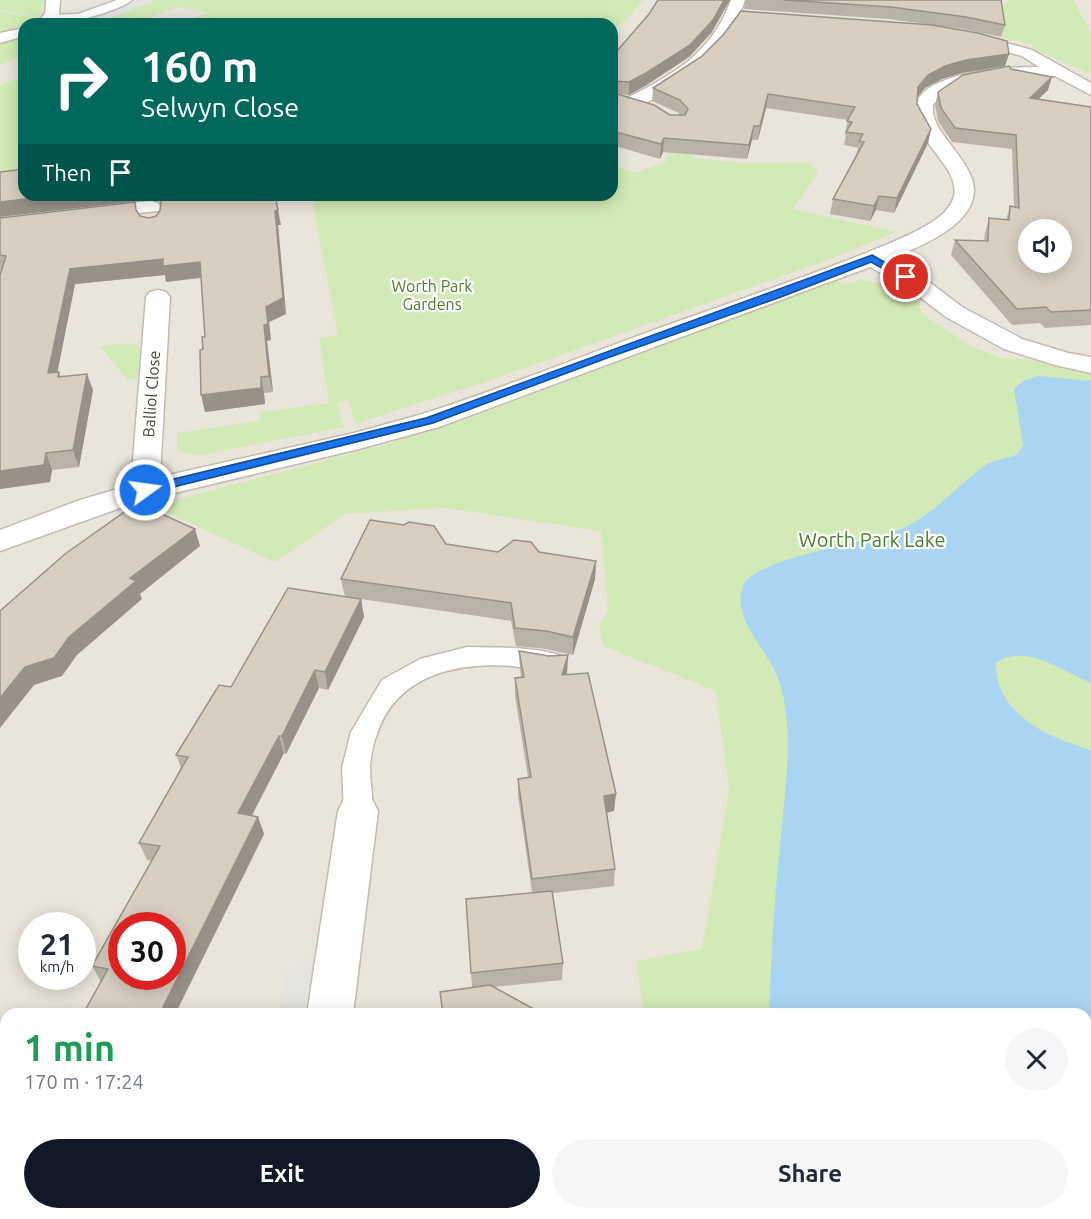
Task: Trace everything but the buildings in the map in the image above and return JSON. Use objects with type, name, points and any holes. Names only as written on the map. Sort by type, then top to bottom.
[{"type":"street","points":[[47,18],[53,0]]},
{"type":"street","points":[[632,103],[670,83],[697,62],[716,44],[740,11]]},
{"type":"street","points":[[947,33],[1013,48],[1091,90]]},
{"type":"street","points":[[0,38],[18,34]]},
{"type":"street","points":[[0,541],[95,505],[145,490],[429,421],[777,295],[872,258],[939,227],[960,206],[963,185],[958,168],[923,114],[923,106],[932,95],[940,88],[968,78],[994,74],[1058,71]]},
{"type":"street","points":[[618,100],[653,110]]},
{"type":"street","points":[[77,214],[158,212]]},
{"type":"street","points":[[872,258],[916,283],[954,312],[1013,344],[1064,360],[1091,364]]},
{"type":"street","name":"Balliol Close","points":[[145,490],[158,297]]},
{"type":"street","points":[[331,1008],[358,811]]},
{"type":"lane","points":[[71,18],[127,0]]},
{"type":"lane","points":[[358,811],[356,768],[364,732],[392,687],[429,666],[467,656],[511,657],[562,663]]},
{"type":"shaded area","points":[[0,0],[1091,0],[1091,1008],[0,1008]]},
{"type":"shaded area","points":[[98,0],[151,2],[109,18],[83,18],[60,14]]},
{"type":"shaded area","points":[[315,953],[307,1008],[280,1008],[285,976]]},
{"type":"green space","points":[[0,0],[45,0],[39,17],[0,10]]},
{"type":"green space","points":[[152,0],[643,0],[618,27],[618,18],[194,18],[208,12],[177,7],[148,18],[109,18],[154,1]]},
{"type":"green space","points":[[1011,0],[1073,0],[1091,32],[1091,74],[1034,49],[1032,44],[1000,37],[999,8]]},
{"type":"green space","points":[[0,11],[37,18],[18,18],[18,29],[0,34]]},
{"type":"green space","points":[[18,36],[18,58],[0,65],[0,40]]},
{"type":"green space","points":[[18,78],[18,170],[0,172],[0,85]]},
{"type":"green space","name":"Worth Park Gardens","points":[[669,151],[692,154],[691,158],[747,163],[808,162],[818,173],[793,209],[896,232],[838,256],[491,380],[355,424],[349,400],[337,403],[344,427],[201,455],[187,454],[177,450],[177,433],[260,421],[260,412],[329,403],[319,338],[338,335],[312,201],[618,201],[618,166],[634,173],[665,163]]},
{"type":"green space","name":"Worth Park Lake","points":[[862,280],[892,286],[919,303],[922,314],[971,346],[1001,358],[1029,360],[1091,372],[1091,1008],[642,1008],[636,961],[702,949],[729,789],[716,691],[603,646],[599,624],[608,612],[601,531],[445,508],[345,514],[275,562],[153,506],[380,446],[482,413],[836,281],[843,284]]},
{"type":"green space","points":[[130,343],[140,347],[138,378],[128,380],[100,346]]},
{"type":"water","points":[[1039,376],[1091,381],[1091,683],[1057,666],[1031,657],[1007,657],[996,663],[998,681],[1005,696],[1027,721],[1058,739],[1091,750],[1091,1008],[769,1008],[774,909],[787,776],[787,723],[778,678],[751,631],[741,607],[744,584],[752,575],[786,560],[899,530],[937,506],[984,466],[1018,454],[1023,445],[1014,389],[1025,380]]},
{"type":"route","points":[[145,490],[429,421],[777,295],[872,258],[906,277]]}]
